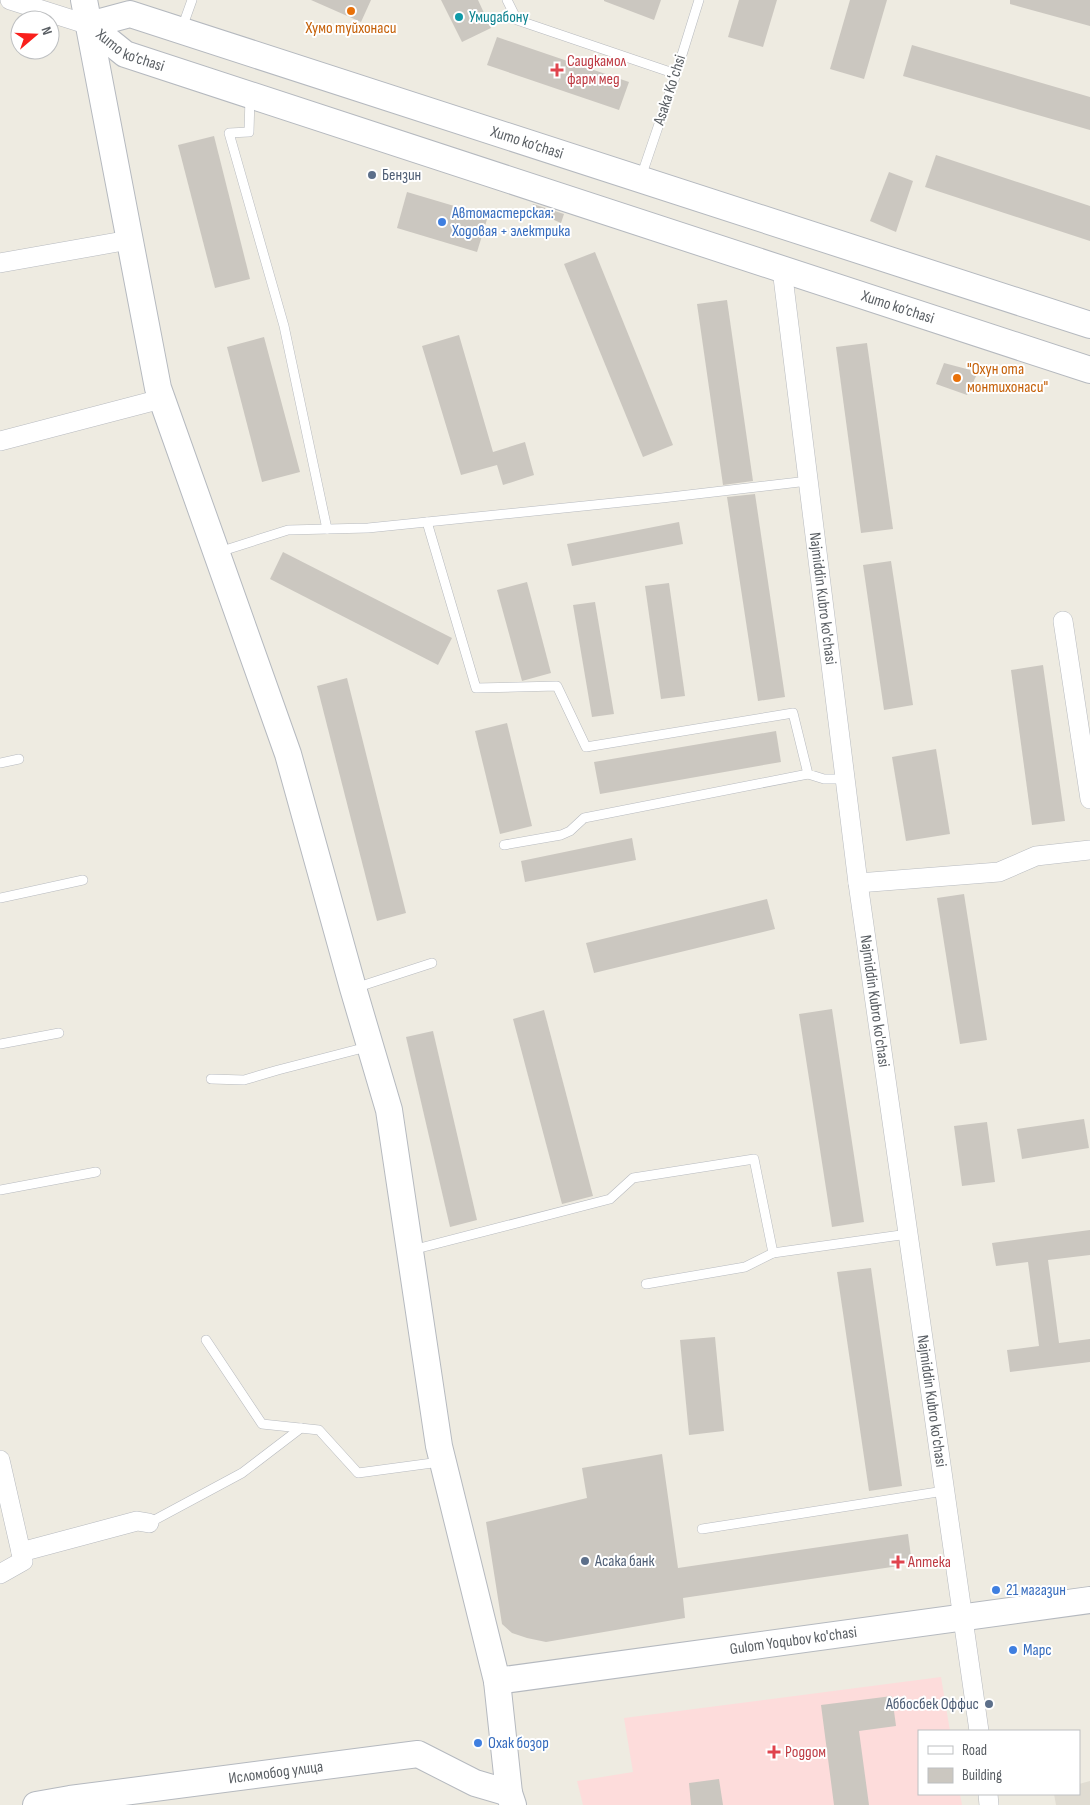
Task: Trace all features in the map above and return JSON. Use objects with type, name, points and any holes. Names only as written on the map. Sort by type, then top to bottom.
[{"type":"street","points":[[10,0],[86,12],[161,399],[288,754],[389,1110],[438,1446],[497,1681],[511,1799]]},
{"type":"street","name":"Xumo ko’chasi","points":[[86,12],[130,14],[1090,326]]},
{"type":"street","name":"Xumo ko’chasi","points":[[86,12],[125,54],[1090,370]]},
{"type":"street","points":[[350,128],[364,90]]},
{"type":"street","points":[[430,154],[439,115]]},
{"type":"street","points":[[0,263],[129,240]]},
{"type":"street","name":"Najmiddin Kubro ko'chasi","points":[[782,269],[858,882],[979,1730]]},
{"type":"street","points":[[0,441],[161,399]]},
{"type":"street","points":[[1063,622],[1090,799]]},
{"type":"street","points":[[858,882],[1000,872],[1036,856],[1090,850]]},
{"type":"street","points":[[0,1460],[23,1561],[0,1574]]},
{"type":"street","points":[[21,1552],[137,1521],[149,1523]]},
{"type":"street","name":"Gulom Yoqubov ko'chasi","points":[[497,1681],[1090,1600]]},
{"type":"street","name":"Исломобод улица","points":[[36,1805],[418,1754],[511,1799]]},
{"type":"lane","points":[[181,31],[192,0]]},
{"type":"lane","points":[[507,0],[517,20],[676,74]]},
{"type":"lane","name":"Asaka Koʻchsi","points":[[640,180],[699,0]]},
{"type":"lane","points":[[251,95],[249,132],[229,134],[284,326],[327,529]]},
{"type":"lane","points":[[216,553],[288,530],[368,528],[808,481]]},
{"type":"lane","points":[[427,522],[476,688],[557,686],[586,748],[793,713],[808,774]]},
{"type":"lane","points":[[0,763],[19,759]]},
{"type":"lane","points":[[504,845],[570,831],[584,818],[808,774],[824,779],[845,779]]},
{"type":"lane","points":[[0,898],[83,880]]},
{"type":"lane","points":[[353,988],[432,963]]},
{"type":"lane","points":[[0,1044],[59,1033]]},
{"type":"lane","points":[[211,1079],[244,1080],[370,1046]]},
{"type":"lane","points":[[409,1251],[610,1199],[633,1178],[754,1159],[773,1253]]},
{"type":"lane","points":[[0,1190],[96,1172]]},
{"type":"lane","points":[[646,1284],[745,1268],[773,1253],[908,1234]]},
{"type":"lane","points":[[206,1340],[262,1424],[319,1430],[358,1473],[442,1462]]},
{"type":"lane","points":[[149,1523],[242,1474],[301,1428]]},
{"type":"lane","points":[[702,1529],[944,1491]]},
{"type":"shaded area","name":"Роддом","points":[[941,1677],[950,1730],[918,1730],[918,1795],[960,1795],[962,1805],[583,1805],[577,1781],[633,1772],[624,1718]]},
{"type":"shaded area","points":[[1090,1781],[1090,1805],[1056,1805],[1054,1795],[1080,1795],[1080,1784]]},
{"type":"building","name":"Хумо туйхонаси","points":[[311,0],[371,0],[361,22]]},
{"type":"building","points":[[441,0],[478,0],[491,28],[462,42]]},
{"type":"building","points":[[604,0],[661,0],[654,20]]},
{"type":"building","points":[[739,0],[777,0],[763,47],[728,37]]},
{"type":"building","points":[[850,0],[887,0],[864,79],[830,69]]},
{"type":"building","points":[[1010,0],[1090,0],[1090,26],[1010,4]]},
{"type":"building","points":[[497,37],[629,82],[619,110],[487,65]]},
{"type":"building","points":[[912,45],[1090,97],[1090,130],[903,76]]},
{"type":"building","points":[[214,136],[250,279],[215,288],[178,145]]},
{"type":"building","points":[[936,155],[1090,206],[1090,241],[925,187]]},
{"type":"building","points":[[889,172],[913,181],[896,232],[870,221]]},
{"type":"building","name":"Автомастерская: Ходовая + электрика","points":[[407,192],[488,216],[477,252],[397,228]]},
{"type":"building","points":[[533,204],[564,214],[561,223],[531,210]]},
{"type":"building","points":[[595,252],[673,445],[643,457],[564,264]]},
{"type":"building","points":[[727,300],[753,481],[723,485],[697,304]]},
{"type":"building","points":[[459,335],[493,452],[525,442],[534,475],[503,485],[497,465],[461,475],[422,346]]},
{"type":"building","points":[[264,337],[300,472],[262,482],[227,347]]},
{"type":"building","points":[[867,343],[893,529],[861,533],[836,347]]},
{"type":"building","name":"\"Охун ота монтихонаси\"","points":[[944,363],[978,372],[967,395],[936,384]]},
{"type":"building","points":[[755,494],[785,697],[758,701],[727,497]]},
{"type":"building","points":[[679,522],[683,544],[572,566],[567,544]]},
{"type":"building","points":[[283,552],[452,638],[438,665],[270,579]]},
{"type":"building","points":[[891,561],[913,705],[884,710],[863,565]]},
{"type":"building","points":[[527,582],[551,673],[522,681],[497,590]]},
{"type":"building","points":[[669,583],[685,696],[661,699],[645,586]]},
{"type":"building","points":[[595,602],[614,714],[592,717],[573,605]]},
{"type":"building","points":[[1043,665],[1065,821],[1032,825],[1011,670]]},
{"type":"building","points":[[347,678],[406,913],[377,921],[317,686]]},
{"type":"building","points":[[507,723],[532,826],[500,834],[475,731]]},
{"type":"building","points":[[776,731],[781,762],[600,794],[594,762]]},
{"type":"building","points":[[936,749],[950,834],[906,841],[892,757]]},
{"type":"building","points":[[632,838],[636,860],[525,882],[521,861]]},
{"type":"building","points":[[964,894],[987,1040],[960,1044],[937,898]]},
{"type":"building","points":[[767,899],[775,929],[594,973],[586,943]]},
{"type":"building","points":[[832,1009],[864,1222],[832,1227],[799,1014]]},
{"type":"building","points":[[544,1010],[593,1196],[562,1204],[513,1019]]},
{"type":"building","points":[[433,1031],[477,1220],[450,1227],[406,1037]]},
{"type":"building","points":[[1084,1119],[1089,1148],[1022,1159],[1017,1129]]},
{"type":"building","points":[[987,1122],[995,1182],[962,1186],[954,1126]]},
{"type":"building","points":[[1090,1230],[1090,1255],[1048,1260],[1059,1343],[1090,1339],[1090,1362],[1010,1372],[1007,1350],[1039,1346],[1028,1262],[996,1266],[992,1243]]},
{"type":"building","points":[[871,1268],[902,1486],[869,1491],[837,1272]]},
{"type":"building","points":[[715,1337],[724,1431],[689,1435],[680,1340]]},
{"type":"building","name":"Асака банк","points":[[662,1454],[678,1568],[908,1534],[912,1564],[683,1598],[685,1618],[546,1642],[512,1633],[502,1624],[486,1522],[587,1498],[582,1468]]},
{"type":"building","points":[[892,1696],[896,1726],[859,1731],[869,1805],[834,1805],[821,1705]]},
{"type":"building","points":[[719,1779],[723,1805],[691,1805],[689,1783]]},
{"type":"place","name":"Хумо туйхонаси","points":[[351,11]]},
{"type":"place","name":"Умидабону","points":[[459,17]]},
{"type":"place","name":"Саидкамол фарм мед","points":[[557,70]]},
{"type":"place","name":"Бензин","points":[[372,175]]},
{"type":"place","name":"Автомастерская: Ходовая + электрика","points":[[442,222]]},
{"type":"place","name":"\"Охун ота монтихонаси\"","points":[[957,378]]},
{"type":"place","name":"Асака банк","points":[[585,1561]]},
{"type":"place","name":"Аптека","points":[[898,1562]]},
{"type":"place","name":"21 магазин","points":[[996,1590]]},
{"type":"place","name":"Марс","points":[[1013,1650]]},
{"type":"place","name":"Аббосбек Оффис","points":[[989,1704]]},
{"type":"place","name":"Охак бозор","points":[[478,1743]]},
{"type":"place","name":"Роддом","points":[[774,1752]]}]
